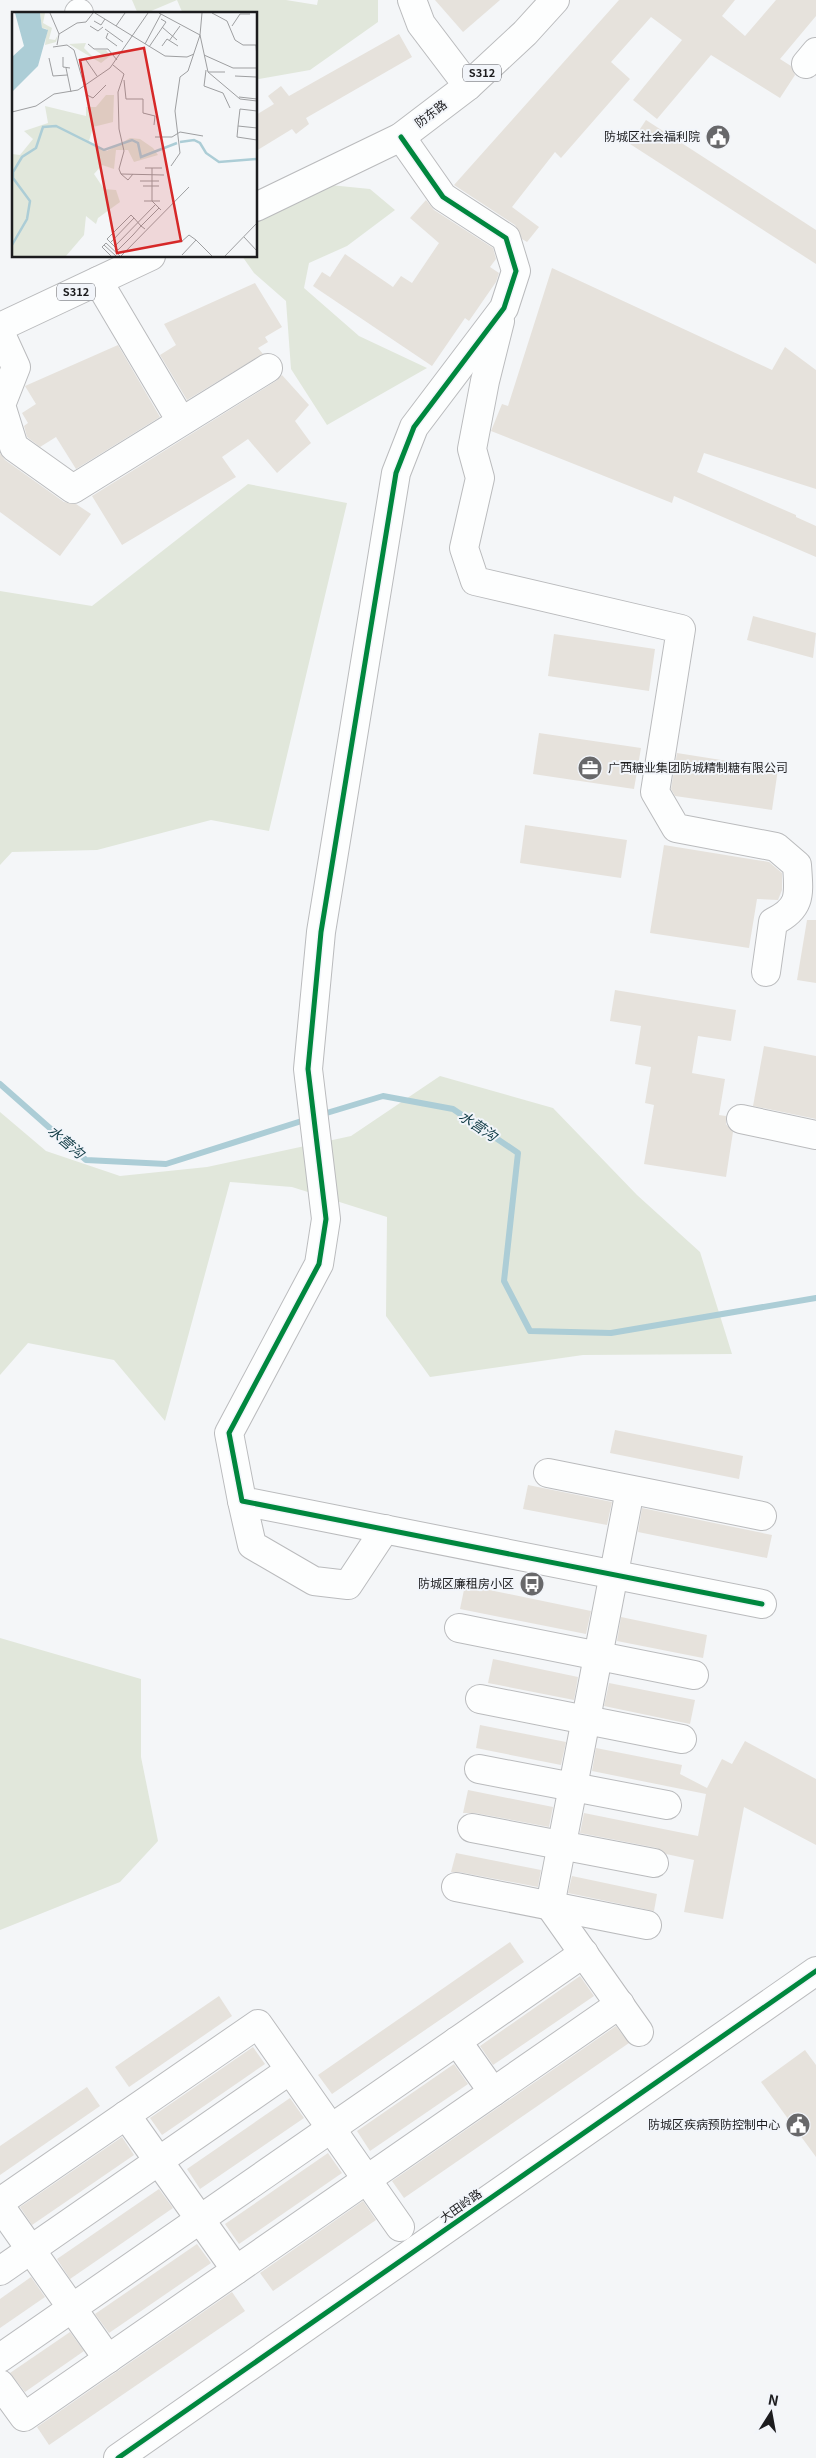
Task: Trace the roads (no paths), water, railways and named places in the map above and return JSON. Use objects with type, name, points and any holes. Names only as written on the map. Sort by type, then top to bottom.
[{"type":"street","points":[[412,0],[421,24],[468,86]]},
{"type":"street","name":"防东路","points":[[258,206],[401,137],[468,86],[525,33],[555,0]]},
{"type":"street","points":[[401,137],[442,197],[506,238],[516,271],[504,308],[485,381],[472,449],[480,478],[464,548],[475,581],[681,629],[655,792],[676,828],[776,847],[797,865],[799,894],[788,915],[773,922],[766,972]]},
{"type":"street","name":"S312","points":[[0,327],[147,258]]},
{"type":"street","points":[[98,282],[181,421]]},
{"type":"street","points":[[385,1529],[348,1585],[314,1581],[252,1545],[229,1433],[319,1264],[326,1219],[308,1069],[321,932],[396,474],[414,427],[504,308]]},
{"type":"street","points":[[0,332],[16,367],[1,405],[14,447],[72,488],[268,368]]},
{"type":"street","points":[[741,1119],[816,1135]]},
{"type":"street","points":[[548,1473],[762,1516]]},
{"type":"street","points":[[630,1490],[550,1906],[639,2032]]},
{"type":"street","points":[[242,1501],[762,1604]]},
{"type":"street","points":[[459,1628],[694,1675]]},
{"type":"street","points":[[480,1699],[682,1739]]},
{"type":"street","points":[[479,1769],[667,1805]]},
{"type":"street","points":[[472,1828],[654,1863]]},
{"type":"street","points":[[456,1887],[647,1925]]},
{"type":"street","points":[[0,2358],[584,1953]]},
{"type":"street","name":"大田岭路","points":[[118,2458],[816,1970]]},
{"type":"street","points":[[0,2384],[24,2418],[620,2004]]},
{"type":"street","points":[[108,2359],[0,2204],[258,2024],[400,2227]]},
{"type":"street","points":[[457,2041],[493,2092]]},
{"type":"street","points":[[0,2271],[290,2070]]},
{"type":"street","points":[[126,2115],[236,2270]]},
{"type":"waterway","name":"水营沟","points":[[0,1084],[86,1160],[166,1164],[308,1119]]},
{"type":"waterway","name":"水营沟","points":[[320,1115],[383,1096],[453,1109],[518,1153],[504,1281],[530,1331],[611,1333],[816,1298]]},
{"type":"place","name":"防城区社会福利院","points":[[718,137]]},
{"type":"place","name":"广西糖业集团防城精制糖有限公司","points":[[590,768]]},
{"type":"place","name":"防城区廉租房小区","points":[[532,1584]]},
{"type":"place","name":"防城区疾病预防控制中心","points":[[798,2125]]}]
